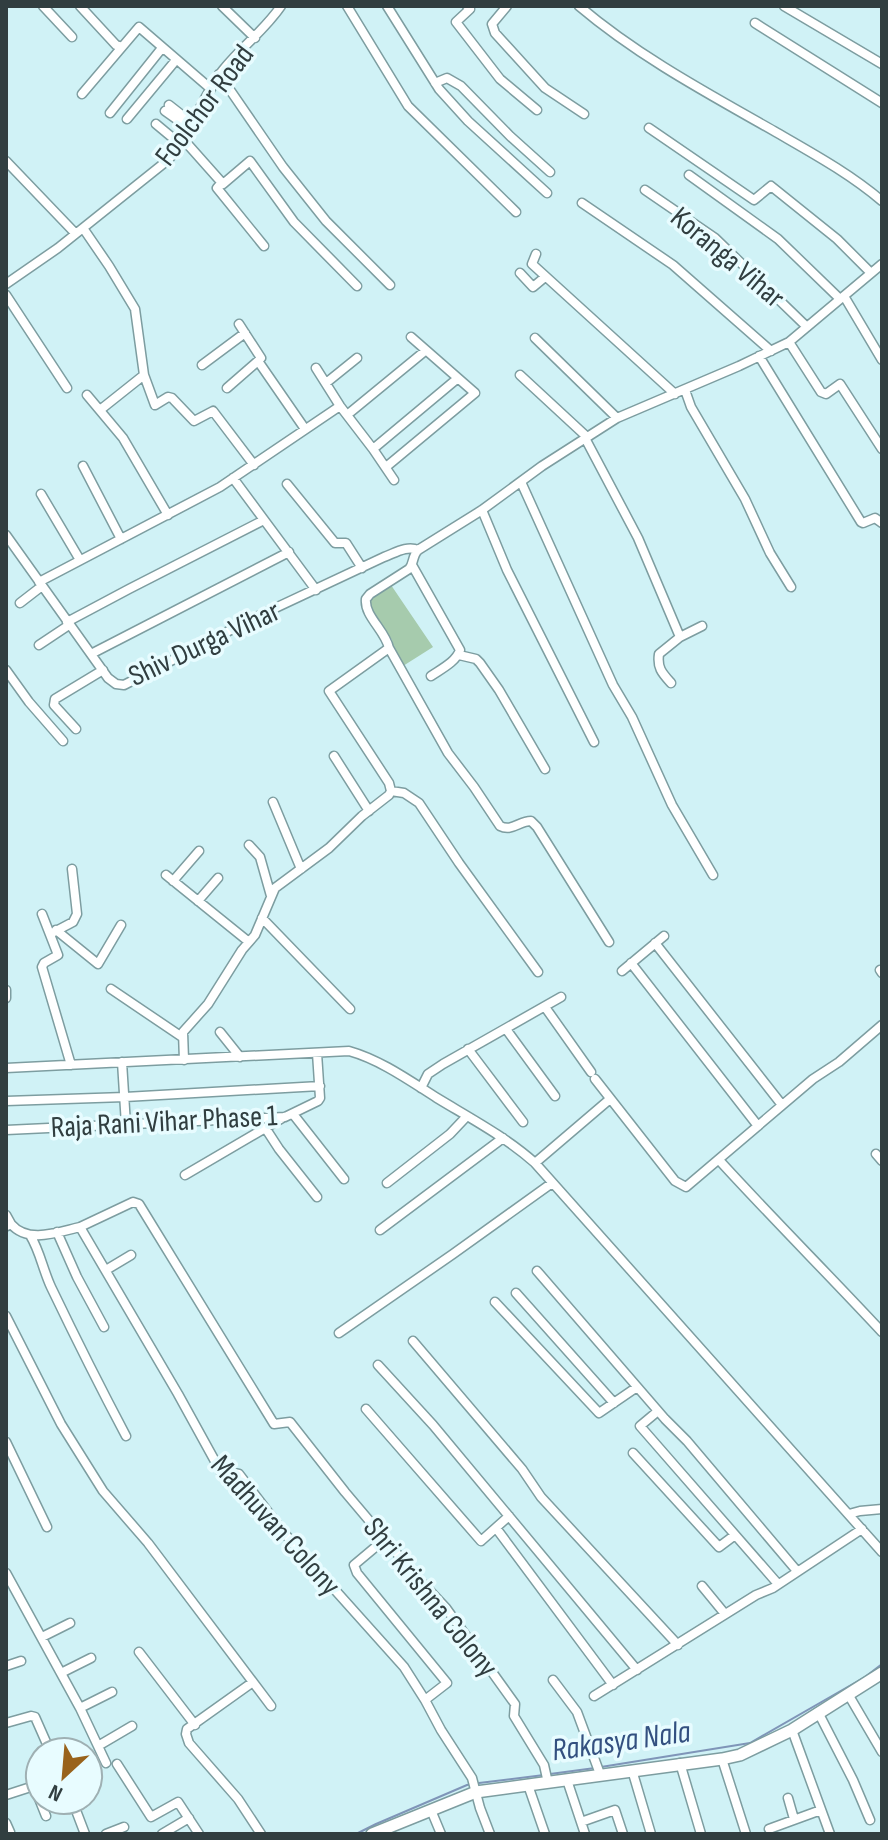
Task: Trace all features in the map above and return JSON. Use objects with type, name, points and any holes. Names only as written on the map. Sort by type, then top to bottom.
[{"type":"main road","points":[[380,1833],[474,1786],[528,1785],[547,1777],[567,1780],[598,1769],[632,1770],[740,1755],[792,1730],[882,1673]]},
{"type":"street","points":[[43,6],[72,37]]},
{"type":"street","points":[[80,6],[116,45],[122,47]]},
{"type":"street","points":[[222,6],[255,38]]},
{"type":"street","name":"Foolchor Road","points":[[6,284],[58,248],[168,160],[219,74],[281,6]]},
{"type":"street","points":[[347,6],[408,106],[516,212]]},
{"type":"street","points":[[387,6],[435,83],[468,121],[547,193]]},
{"type":"street","points":[[467,6],[470,9],[456,22],[500,79],[537,110]]},
{"type":"street","points":[[507,6],[492,24],[495,33],[545,88],[584,114]]},
{"type":"street","points":[[579,6],[647,58],[812,153],[862,184],[882,201]]},
{"type":"street","points":[[784,6],[882,64]]},
{"type":"street","points":[[755,23],[882,103]]},
{"type":"street","points":[[82,94],[139,27],[211,89]]},
{"type":"street","points":[[110,113],[162,48]]},
{"type":"street","points":[[127,119],[176,60]]},
{"type":"street","points":[[219,74],[283,167],[326,221],[390,285]]},
{"type":"street","points":[[435,83],[447,78],[461,86],[550,172]]},
{"type":"street","points":[[167,108],[190,126]]},
{"type":"street","points":[[156,124],[181,141],[222,182]]},
{"type":"street","points":[[649,128],[754,200],[771,186],[837,239],[871,273]]},
{"type":"street","points":[[6,161],[79,230],[109,266],[135,309],[144,375],[155,405],[168,397],[172,398],[194,421],[213,411],[254,465]]},
{"type":"street","points":[[264,246],[217,188],[250,161],[294,222],[357,286]]},
{"type":"street","points":[[689,175],[778,239],[842,298],[882,360]]},
{"type":"street","name":"Koranga Vihar","points":[[645,190],[715,238],[807,327]]},
{"type":"street","points":[[582,203],[673,265],[771,351]]},
{"type":"street","points":[[536,254],[532,264],[675,394]]},
{"type":"street","name":"Shiv Durga Vihar","points":[[6,535],[103,670],[116,684],[124,685],[254,618],[362,568],[405,549],[418,550],[617,418],[789,342],[882,264]]},
{"type":"street","points":[[520,273],[533,287],[545,277]]},
{"type":"street","points":[[6,295],[67,388]]},
{"type":"street","points":[[227,388],[261,358],[239,324]]},
{"type":"street","points":[[202,365],[245,333]]},
{"type":"street","points":[[386,467],[475,393],[411,337]]},
{"type":"street","points":[[535,338],[617,418]]},
{"type":"street","points":[[789,342],[821,392],[826,394],[840,384],[882,449]]},
{"type":"street","points":[[347,415],[425,351]]},
{"type":"street","points":[[759,356],[861,522],[875,518],[882,523]]},
{"type":"street","points":[[326,383],[357,358]]},
{"type":"street","points":[[258,361],[305,429]]},
{"type":"street","points":[[316,368],[394,480]]},
{"type":"street","points":[[100,410],[144,375]]},
{"type":"street","points":[[520,375],[586,437],[638,538],[680,637]]},
{"type":"street","points":[[373,449],[458,378]]},
{"type":"street","points":[[685,390],[691,407],[745,499],[770,553],[791,587]]},
{"type":"street","points":[[87,395],[123,438],[168,515]]},
{"type":"street","points":[[20,603],[40,584],[233,478],[340,406]]},
{"type":"street","points":[[83,466],[121,539]]},
{"type":"street","points":[[233,478],[316,590]]},
{"type":"street","points":[[521,482],[613,685],[632,717],[672,805],[713,875]]},
{"type":"street","points":[[287,484],[335,543],[346,543],[362,568]]},
{"type":"street","points":[[41,494],[80,560]]},
{"type":"street","points":[[482,510],[507,570],[594,742]]},
{"type":"street","points":[[39,645],[68,623],[129,589],[264,520]]},
{"type":"street","points":[[418,550],[409,569],[370,594],[365,602],[366,608],[448,753],[500,826],[506,829],[531,821],[537,827],[609,942]]},
{"type":"street","points":[[91,654],[289,552]]},
{"type":"street","points":[[412,565],[460,650],[459,655],[431,676]]},
{"type":"street","points":[[671,683],[659,670],[659,654],[680,637],[702,626]]},
{"type":"street","points":[[184,1060],[182,1037],[186,1027],[208,1004],[255,935],[275,888],[344,835],[391,791],[389,783],[329,691],[389,648]]},
{"type":"street","points":[[459,655],[480,663],[545,769]]},
{"type":"street","points":[[6,670],[63,741]]},
{"type":"street","points":[[76,729],[54,705],[55,699],[103,670]]},
{"type":"street","points":[[334,756],[369,811]]},
{"type":"street","points":[[391,791],[404,793],[419,803],[538,972]]},
{"type":"street","points":[[273,802],[301,869]]},
{"type":"street","points":[[249,845],[260,857],[271,896]]},
{"type":"street","points":[[199,851],[170,878],[249,942]]},
{"type":"street","points":[[53,932],[73,922],[77,914],[72,869]]},
{"type":"street","points":[[198,901],[218,878]]},
{"type":"street","points":[[42,914],[53,932],[58,955],[42,967],[71,1065]]},
{"type":"street","points":[[262,918],[350,1009]]},
{"type":"street","points":[[53,932],[98,964],[121,925]]},
{"type":"street","points":[[622,971],[664,936]]},
{"type":"street","points":[[655,943],[782,1105]]},
{"type":"street","points":[[631,963],[758,1126]]},
{"type":"street","points":[[111,989],[182,1037]]},
{"type":"street","points":[[6,990],[6,998]]},
{"type":"street","points":[[422,1084],[428,1074],[561,997]]},
{"type":"street","points":[[545,1007],[610,1099],[675,1181],[686,1187],[882,1025]]},
{"type":"street","points":[[506,1029],[555,1096]]},
{"type":"street","points":[[220,1032],[240,1057]]},
{"type":"street","points":[[468,1049],[523,1122]]},
{"type":"street","points":[[6,1068],[349,1051],[422,1084],[535,1163],[882,1552]]},
{"type":"street","points":[[6,1101],[320,1086],[317,1053]]},
{"type":"street","points":[[122,1062],[126,1125]]},
{"type":"street","name":"Raja Rani Vihar Phase 1","points":[[6,1130],[289,1115],[318,1101],[320,1086]]},
{"type":"street","points":[[535,1163],[610,1099]]},
{"type":"street","points":[[185,1175],[289,1115],[344,1179]]},
{"type":"street","points":[[387,1183],[439,1144],[467,1116]]},
{"type":"street","points":[[266,1129],[317,1197]]},
{"type":"street","points":[[380,1230],[503,1138]]},
{"type":"street","points":[[719,1160],[882,1332]]},
{"type":"street","points":[[339,1333],[552,1183]]},
{"type":"street","name":"Shri Krishna Colony","points":[[80,1227],[133,1202],[139,1204],[274,1424],[290,1422],[446,1608],[515,1704],[514,1716],[547,1777]]},
{"type":"street","points":[[6,1215],[9,1225],[30,1235],[80,1227]]},
{"type":"street","name":"Madhuvan Colony","points":[[80,1227],[221,1472],[224,1476],[239,1474],[284,1533],[404,1667],[474,1786],[490,1834]]},
{"type":"street","points":[[57,1232],[104,1327]]},
{"type":"street","points":[[30,1235],[92,1372],[126,1436]]},
{"type":"street","points":[[106,1270],[131,1255]]},
{"type":"street","points":[[537,1271],[797,1571]]},
{"type":"street","points":[[516,1293],[614,1403]]},
{"type":"street","points":[[495,1302],[599,1413],[637,1387]]},
{"type":"street","points":[[6,1316],[61,1424],[103,1491],[148,1543],[271,1706]]},
{"type":"street","points":[[413,1341],[522,1469],[541,1497],[678,1645]]},
{"type":"street","points":[[378,1365],[433,1425],[637,1670]]},
{"type":"street","points":[[366,1409],[481,1541],[509,1516]]},
{"type":"street","points":[[658,1411],[640,1426],[778,1584]]},
{"type":"street","points":[[6,1442],[47,1527]]},
{"type":"street","points":[[633,1453],[719,1547],[735,1535]]},
{"type":"street","points":[[849,1514],[882,1509]]},
{"type":"street","points":[[496,1528],[613,1685]]},
{"type":"street","points":[[594,1696],[756,1595],[773,1588],[862,1529]]},
{"type":"street","points":[[385,1539],[354,1565],[357,1573],[447,1683],[425,1700]]},
{"type":"street","points":[[6,1573],[93,1736]]},
{"type":"street","points":[[702,1586],[725,1614]]},
{"type":"street","points":[[42,1637],[70,1623]]},
{"type":"street","points":[[139,1652],[195,1725]]},
{"type":"street","points":[[61,1673],[91,1658]]},
{"type":"street","points":[[6,1666],[21,1661]]},
{"type":"street","points":[[553,1680],[577,1712],[598,1769]]},
{"type":"street","points":[[253,1682],[187,1729],[186,1734],[189,1743],[238,1799],[261,1834]]},
{"type":"street","points":[[80,1708],[112,1692]]},
{"type":"street","points":[[848,1694],[882,1752]]},
{"type":"street","points":[[818,1712],[870,1820]]},
{"type":"street","points":[[6,1723],[35,1717],[43,1736]]},
{"type":"street","points":[[104,1742],[132,1726]]},
{"type":"street","points":[[792,1730],[830,1834]]},
{"type":"street","points":[[104,1759],[106,1763]]},
{"type":"street","points":[[722,1759],[746,1834]]},
{"type":"street","points":[[680,1763],[701,1834]]},
{"type":"street","points":[[117,1764],[151,1817],[178,1802],[199,1834]]},
{"type":"street","points":[[632,1770],[651,1834]]},
{"type":"street","points":[[567,1780],[585,1834]]},
{"type":"street","points":[[528,1785],[545,1834]]},
{"type":"street","points":[[788,1798],[794,1819]]},
{"type":"street","points":[[431,1810],[441,1834]]},
{"type":"street","points":[[581,1822],[615,1810],[623,1834]]},
{"type":"street","points":[[769,1829],[821,1810]]},
{"type":"street","points":[[162,1834],[189,1818]]},
{"type":"street","points":[[106,1834],[124,1827]]},
{"type":"green space","points":[[391,585],[433,647],[403,666],[394,652],[392,640],[368,606],[372,597]]},
{"type":"waterway","name":"Rakasya Nala","points":[[601,1767],[750,1743],[865,1677],[882,1664]]},
{"type":"waterway","name":"Rakasya Nala","points":[[550,1774],[595,1768]]},
{"type":"waterway","name":"Rakasya Nala","points":[[479,1783],[544,1775]]},
{"type":"waterway","name":"Rakasya Nala","points":[[356,1834],[472,1784]]}]
